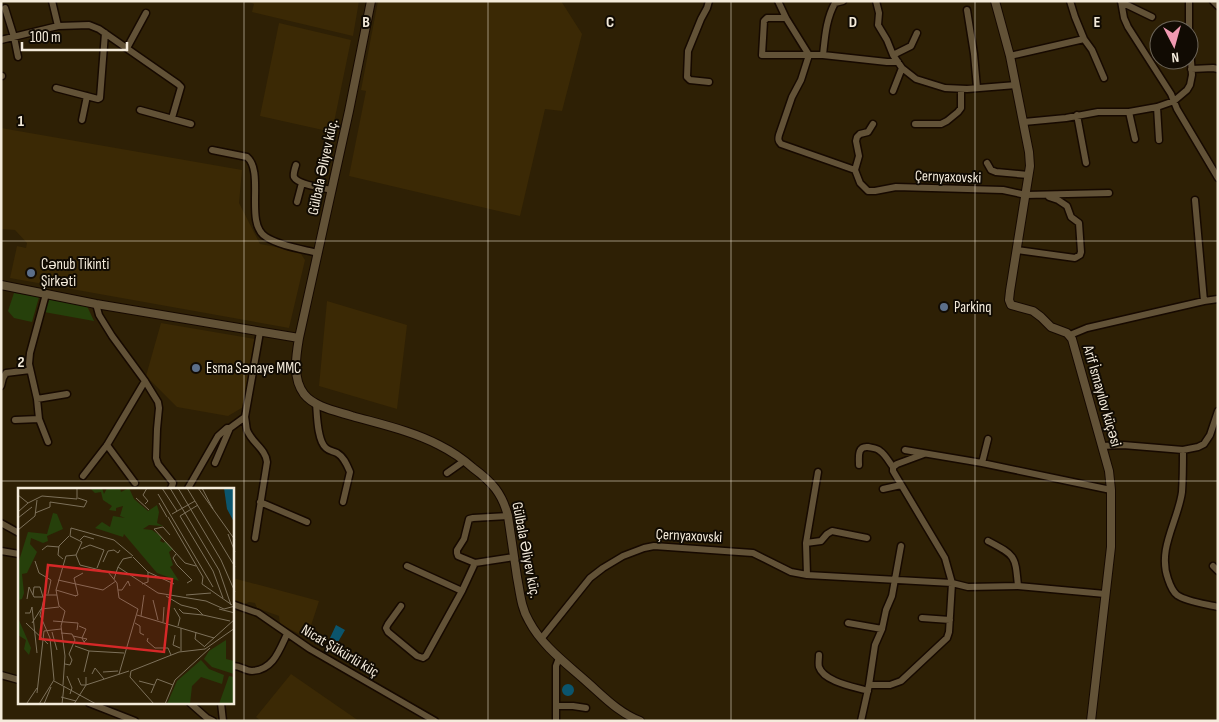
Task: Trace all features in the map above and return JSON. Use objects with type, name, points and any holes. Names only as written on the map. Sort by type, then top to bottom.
[{"type":"street","points":[[52,1],[58,26]]},
{"type":"street","name":"Gülbala Əliyev küç.","points":[[371,1],[332,190],[298,338],[296,362],[298,381],[304,395],[316,403],[338,412],[428,440],[451,452],[487,478],[497,490],[506,506],[521,598],[529,622],[541,639],[560,658],[627,718],[640,721]]},
{"type":"street","points":[[709,1],[708,8],[701,19],[688,51],[687,77],[690,80],[709,82]]},
{"type":"street","points":[[778,1],[786,18],[809,55],[779,134],[779,142],[855,170],[859,156],[857,137],[868,132],[873,124]]},
{"type":"street","points":[[823,55],[831,10],[834,3],[843,1]]},
{"type":"street","points":[[876,1],[879,13],[878,25],[893,55],[902,68],[916,79],[945,88],[961,89],[1016,85]]},
{"type":"street","name":"Arif İsmayılov küçəsi","points":[[995,1],[1010,56],[1029,152],[1026,195],[1010,291],[1010,303],[1011,305],[1033,311],[1051,327],[1070,335],[1072,338],[1109,471],[1111,490],[1110,547],[1092,721]]},
{"type":"street","points":[[1070,1],[1084,40],[1092,50],[1104,78]]},
{"type":"street","points":[[1189,1],[1189,20]]},
{"type":"street","points":[[1213,1],[1218,6]]},
{"type":"street","points":[[1121,2],[1152,17]]},
{"type":"street","points":[[1121,2],[1128,27],[1171,94],[1218,178]]},
{"type":"street","points":[[5,8],[18,57]]},
{"type":"street","points":[[967,10],[977,88]]},
{"type":"street","points":[[127,48],[146,13]]},
{"type":"street","points":[[786,18],[767,18],[764,20],[762,55],[823,55],[898,62]]},
{"type":"street","points":[[1,40],[58,26],[89,25],[99,28],[181,87],[172,118]]},
{"type":"street","points":[[56,88],[100,98],[105,33]]},
{"type":"street","points":[[893,55],[911,46],[917,33]]},
{"type":"street","points":[[1010,56],[1084,40]]},
{"type":"street","points":[[893,90],[902,68]]},
{"type":"street","points":[[1199,69],[1218,69]]},
{"type":"street","points":[[1024,122],[1066,118],[1098,112],[1129,112],[1157,108],[1174,101],[1187,90],[1190,85],[1191,70]]},
{"type":"street","points":[[915,124],[941,124],[947,121],[961,108],[961,89]]},
{"type":"street","points":[[82,120],[86,96]]},
{"type":"street","points":[[1157,108],[1159,140]]},
{"type":"street","points":[[140,110],[191,124]]},
{"type":"street","points":[[1129,112],[1135,139]]},
{"type":"street","points":[[1077,115],[1086,163]]},
{"type":"street","points":[[212,150],[247,156],[250,159],[254,174],[257,226],[260,233],[275,242],[318,253]]},
{"type":"street","points":[[1211,166],[1218,162]]},
{"type":"street","points":[[987,163],[996,172],[1028,175]]},
{"type":"street","points":[[296,165],[294,176],[302,183],[332,190]]},
{"type":"street","name":"Çernyaxovski","points":[[855,170],[860,183],[868,191],[896,187],[1002,190],[1026,195],[1109,193]]},
{"type":"street","points":[[297,202],[302,183]]},
{"type":"street","points":[[1017,250],[1075,258],[1082,252],[1079,223],[1071,217],[1067,206],[1046,195]]},
{"type":"street","points":[[1195,200],[1204,301]]},
{"type":"street","points":[[1,285],[96,304],[298,338]]},
{"type":"street","points":[[46,294],[30,353],[29,364],[39,418],[48,442]]},
{"type":"street","points":[[1070,335],[1087,328],[1218,299]]},
{"type":"street","points":[[96,304],[99,315],[112,336],[158,402],[156,458],[158,464],[173,483],[171,488]]},
{"type":"street","points":[[255,538],[267,456],[252,440],[247,429],[245,417],[260,332]]},
{"type":"street","points":[[2,386],[6,373],[30,370]]},
{"type":"street","points":[[83,476],[107,445],[145,381]]},
{"type":"street","points":[[37,399],[67,394]]},
{"type":"street","points":[[316,403],[320,437],[324,447],[340,454],[350,472],[343,502]]},
{"type":"street","points":[[1102,446],[1123,445],[1183,450],[1198,447],[1204,444],[1210,435],[1218,411]]},
{"type":"street","points":[[188,488],[218,436],[245,417]]},
{"type":"street","points":[[15,420],[39,418]]},
{"type":"street","points":[[214,463],[230,428]]},
{"type":"street","points":[[982,463],[988,439]]},
{"type":"street","points":[[107,445],[135,483]]},
{"type":"street","points":[[819,655],[819,668],[826,676],[836,681],[868,688],[890,685],[901,680],[947,638],[949,632],[952,583],[945,558],[892,471],[893,466],[881,451],[865,446],[861,448],[859,452],[859,465]]},
{"type":"street","points":[[905,450],[982,463],[1111,490]]},
{"type":"street","points":[[1183,450],[1182,494],[1164,559],[1166,574],[1170,587],[1177,595],[1218,607]]},
{"type":"street","points":[[893,466],[924,454]]},
{"type":"street","points":[[447,473],[464,461]]},
{"type":"street","points":[[808,575],[806,543],[818,472]]},
{"type":"street","points":[[883,489],[901,485]]},
{"type":"street","points":[[260,502],[307,522]]},
{"type":"street","points":[[508,516],[469,519],[464,538],[457,553],[458,556],[475,563],[514,557]]},
{"type":"street","points":[[1,522],[18,532]]},
{"type":"street","points":[[806,543],[821,541],[832,531],[867,538]]},
{"type":"street","points":[[988,541],[1013,556],[1018,586]]},
{"type":"street","name":"Çernyaxovski","points":[[541,639],[590,578],[624,556],[654,546],[753,553],[791,572],[808,575],[952,583],[968,587],[1018,586],[1105,594]]},
{"type":"street","points":[[861,721],[875,645],[892,596],[901,546]]},
{"type":"street","points":[[1,551],[18,554]]},
{"type":"street","points":[[401,606],[386,628],[388,632],[417,656],[423,658],[426,656],[462,591],[475,563]]},
{"type":"street","points":[[407,566],[462,591]]},
{"type":"street","name":"Nicat Şükürlü küç","points":[[234,605],[258,613],[310,649],[435,721]]},
{"type":"street","points":[[922,618],[950,620]]},
{"type":"street","points":[[848,623],[882,629]]},
{"type":"street","points":[[234,664],[251,671],[262,669],[275,658],[287,634]]},
{"type":"street","points":[[556,721],[556,666],[560,658]]},
{"type":"street","points":[[1,675],[18,680]]},
{"type":"street","points":[[92,704],[134,721]]},
{"type":"street","points":[[191,704],[213,721]]},
{"type":"street","points":[[221,704],[223,721]]},
{"type":"street","points":[[556,706],[586,708]]},
{"type":"shaded area","points":[[248,1],[359,1],[353,36],[252,12],[254,4]]},
{"type":"shaded area","points":[[378,1],[561,1],[582,34],[562,111],[545,109],[520,216],[349,176],[366,91],[361,90]]},
{"type":"shaded area","points":[[279,23],[351,40],[332,132],[260,116]]},
{"type":"shaded area","points":[[1,128],[242,170],[239,203],[260,244],[299,251],[305,260],[289,328],[10,278],[17,246],[26,248],[27,243],[15,230],[1,229]]},
{"type":"shaded area","points":[[327,301],[407,325],[397,409],[319,386]]},
{"type":"shaded area","points":[[161,323],[255,339],[245,406],[228,416],[177,407],[146,376]]},
{"type":"shaded area","points":[[234,578],[319,601],[307,638],[280,624],[279,616],[257,608],[255,603],[249,602],[245,604],[234,600]]},
{"type":"shaded area","points":[[291,674],[359,721],[261,721],[256,717]]},
{"type":"green space","points":[[14,293],[39,297],[32,322],[14,318],[8,311]]},
{"type":"green space","points":[[47,299],[87,306],[94,321],[44,312]]},
{"type":"water","points":[[336,625],[345,630],[338,642],[330,638]]},
{"type":"water","points":[[570,684],[573,685],[573,695],[566,696],[563,695],[562,688],[563,685]]},
{"type":"place","name":"Cənub Tikinti Şirkəti","points":[[31,273]]},
{"type":"place","name":"Parkinq","points":[[944,307]]},
{"type":"place","name":"Esma Sənaye MMC","points":[[196,368]]}]
